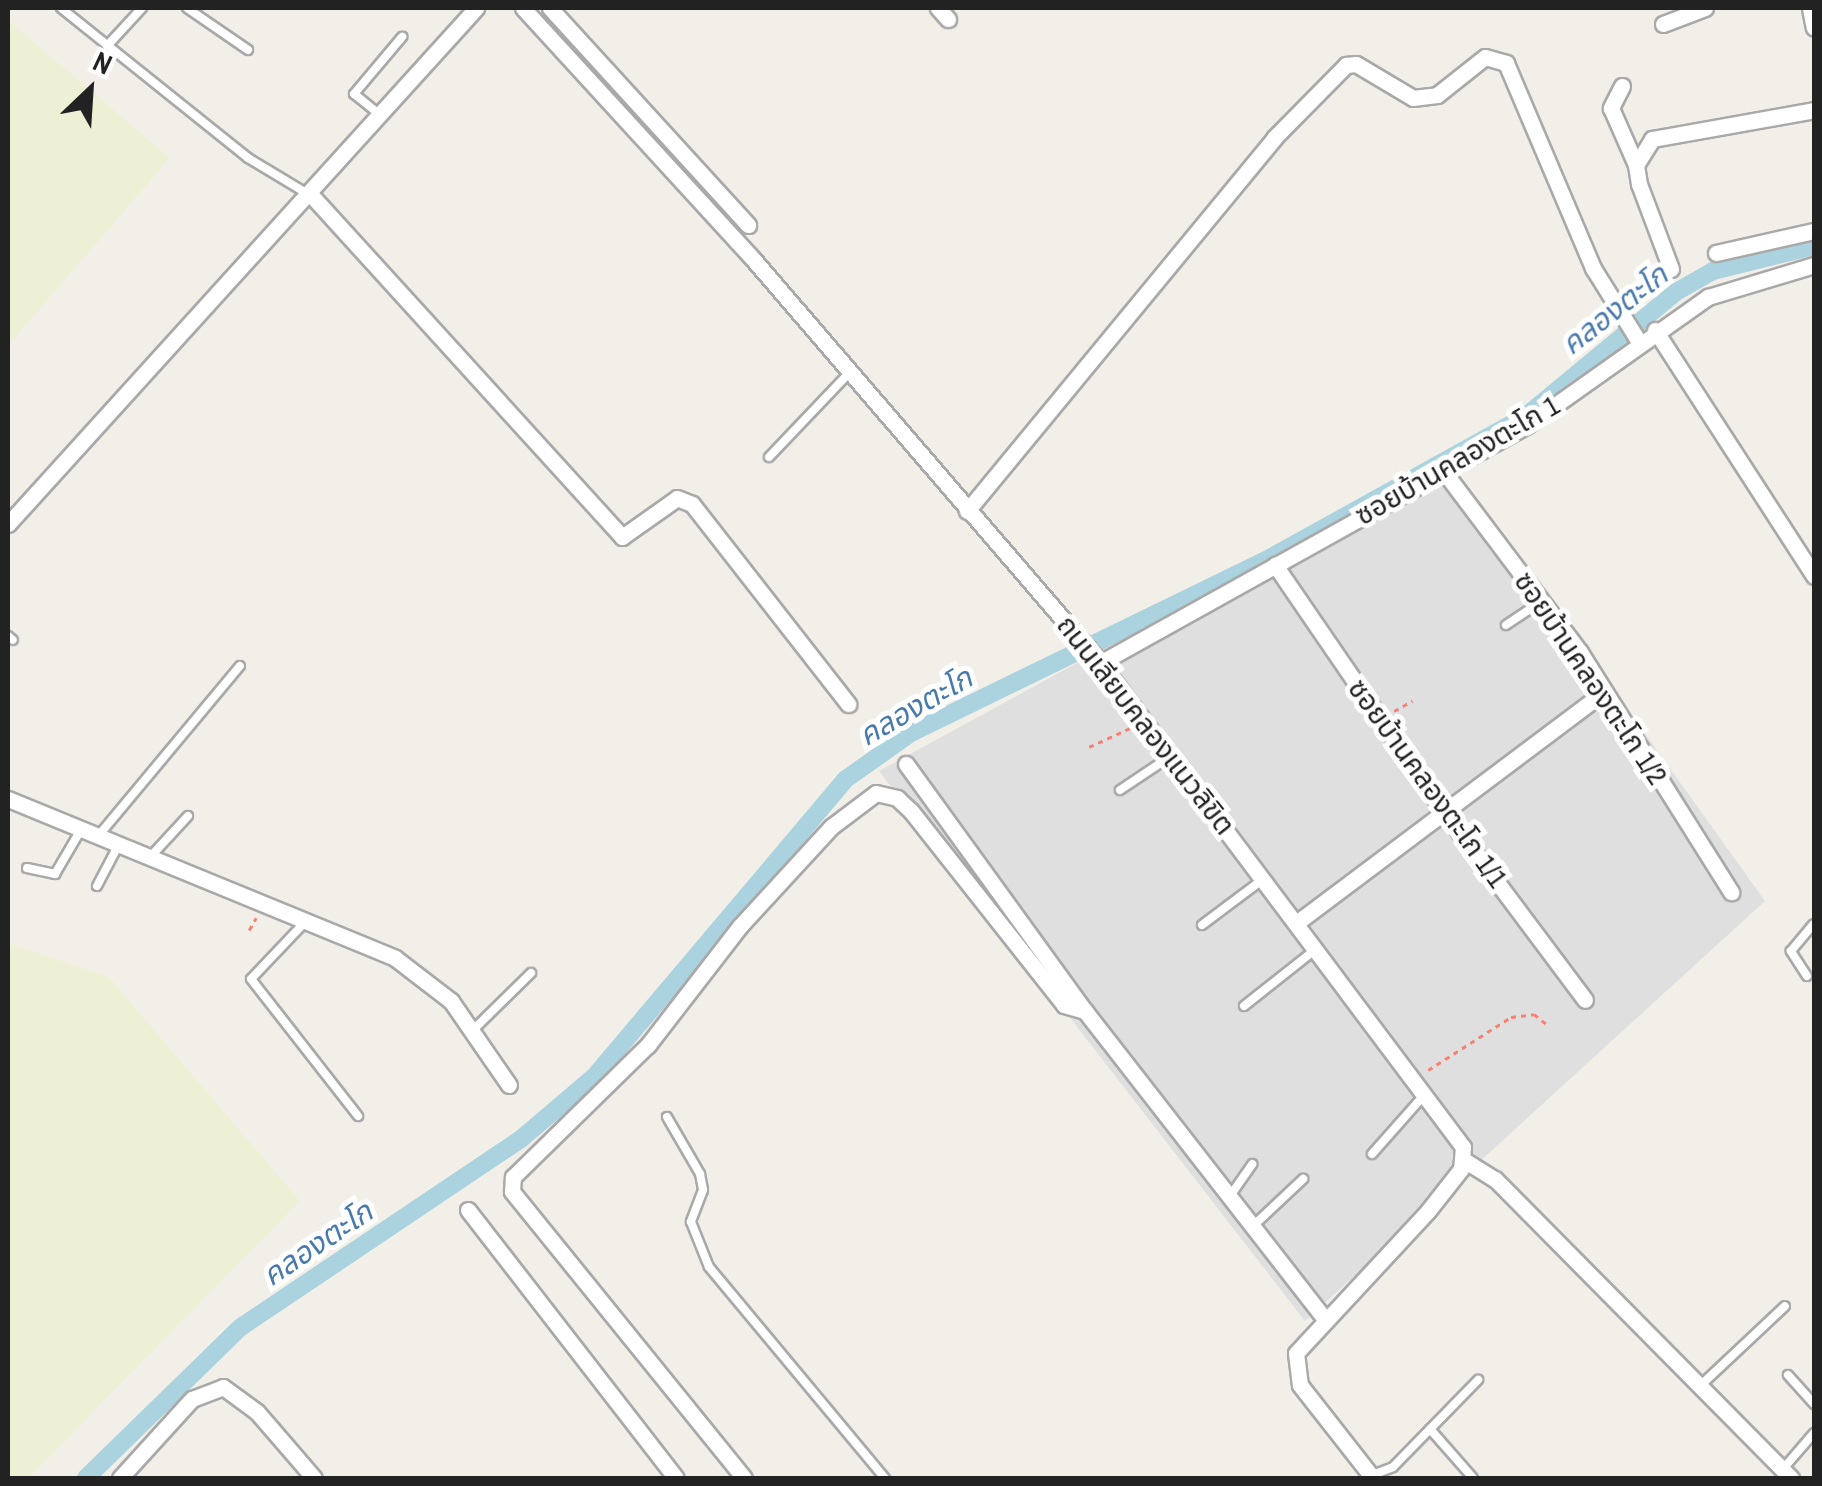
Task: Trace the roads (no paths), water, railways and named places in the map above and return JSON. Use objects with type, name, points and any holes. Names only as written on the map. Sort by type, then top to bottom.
[{"type":"street","points":[[8,524],[312,196],[476,8]]},
{"type":"street","name":"ถนนเลียบคลองแนวลิขิต","points":[[522,8],[850,370],[1076,634],[1299,921],[1463,1147],[1464,1160]]},
{"type":"street","points":[[550,8],[748,225]]},
{"type":"street","points":[[1663,24],[1705,8]]},
{"type":"street","points":[[1810,8],[1814,28]]},
{"type":"street","points":[[967,511],[1274,138],[1346,65],[1356,64],[1412,98],[1437,96],[1485,58],[1506,63],[1593,268],[1637,340]]},
{"type":"street","points":[[1622,86],[1611,108],[1672,269]]},
{"type":"street","points":[[1636,166],[1652,138],[1814,110]]},
{"type":"street","points":[[673,172],[688,157]]},
{"type":"street","points":[[312,196],[622,537],[677,498],[692,504],[848,704]]},
{"type":"street","points":[[1716,253],[1814,230]]},
{"type":"street","name":"ซอยบ้านคลองตะโก 1","points":[[1098,661],[1527,425],[1637,340],[1708,297],[1814,264]]},
{"type":"street","points":[[1655,330],[1814,576]]},
{"type":"street","name":"ซอยบ้านคลองตะโก 1/2","points":[[1442,469],[1604,692],[1731,892]]},
{"type":"street","name":"ซอยบ้านคลองตะโก 1/1","points":[[1274,564],[1443,810],[1584,1000]]},
{"type":"street","points":[[1299,921],[1604,692]]},
{"type":"street","points":[[906,764],[1085,1011],[1325,1320]]},
{"type":"street","points":[[744,1478],[512,1190],[513,1177],[648,1045],[740,926],[831,827],[876,792],[897,798],[912,811],[1064,1005],[1085,1011]]},
{"type":"street","points":[[8,798],[309,918],[422,976],[474,1029],[509,1085]]},
{"type":"street","points":[[1374,1476],[1300,1384],[1296,1353],[1428,1211],[1464,1160],[1495,1179],[1786,1474]]},
{"type":"street","points":[[468,1210],[676,1478]]},
{"type":"street","points":[[120,1478],[192,1398],[224,1387],[257,1412],[314,1478]]},
{"type":"lane","points":[[60,8],[248,158],[312,196]]},
{"type":"lane","points":[[107,46],[142,8]]},
{"type":"lane","points":[[187,8],[248,50]]},
{"type":"lane","points":[[382,116],[354,94],[402,38]]},
{"type":"lane","points":[[769,457],[850,370]]},
{"type":"lane","points":[[1506,625],[1542,602]]},
{"type":"lane","points":[[99,834],[240,666]]},
{"type":"lane","points":[[1120,790],[1171,756]]},
{"type":"lane","points":[[152,856],[188,816]]},
{"type":"lane","points":[[28,868],[55,874],[82,828]]},
{"type":"lane","points":[[97,886],[120,843]]},
{"type":"lane","points":[[1202,924],[1266,877]]},
{"type":"lane","points":[[309,918],[251,979],[358,1116]]},
{"type":"lane","points":[[1807,976],[1791,951],[1814,924]]},
{"type":"lane","points":[[1244,1006],[1318,948]]},
{"type":"lane","points":[[474,1029],[531,973]]},
{"type":"lane","points":[[1372,1154],[1425,1094]]},
{"type":"lane","points":[[667,1118],[700,1174],[703,1190],[691,1222],[709,1267],[885,1478]]},
{"type":"lane","points":[[1230,1196],[1252,1164]]},
{"type":"lane","points":[[1252,1226],[1303,1179]]},
{"type":"lane","points":[[1700,1385],[1784,1306]]},
{"type":"lane","points":[[1788,1375],[1814,1404]]},
{"type":"lane","points":[[1374,1476],[1393,1467],[1478,1380]]},
{"type":"lane","points":[[1430,1429],[1473,1478]]},
{"type":"lane","points":[[1786,1474],[1814,1433]]},
{"type":"waterway","name":"คลองตะโก","points":[[86,1478],[241,1327],[522,1138],[594,1077],[846,779],[911,733],[1268,559],[1526,416],[1676,292],[1713,271],[1814,246]]}]
